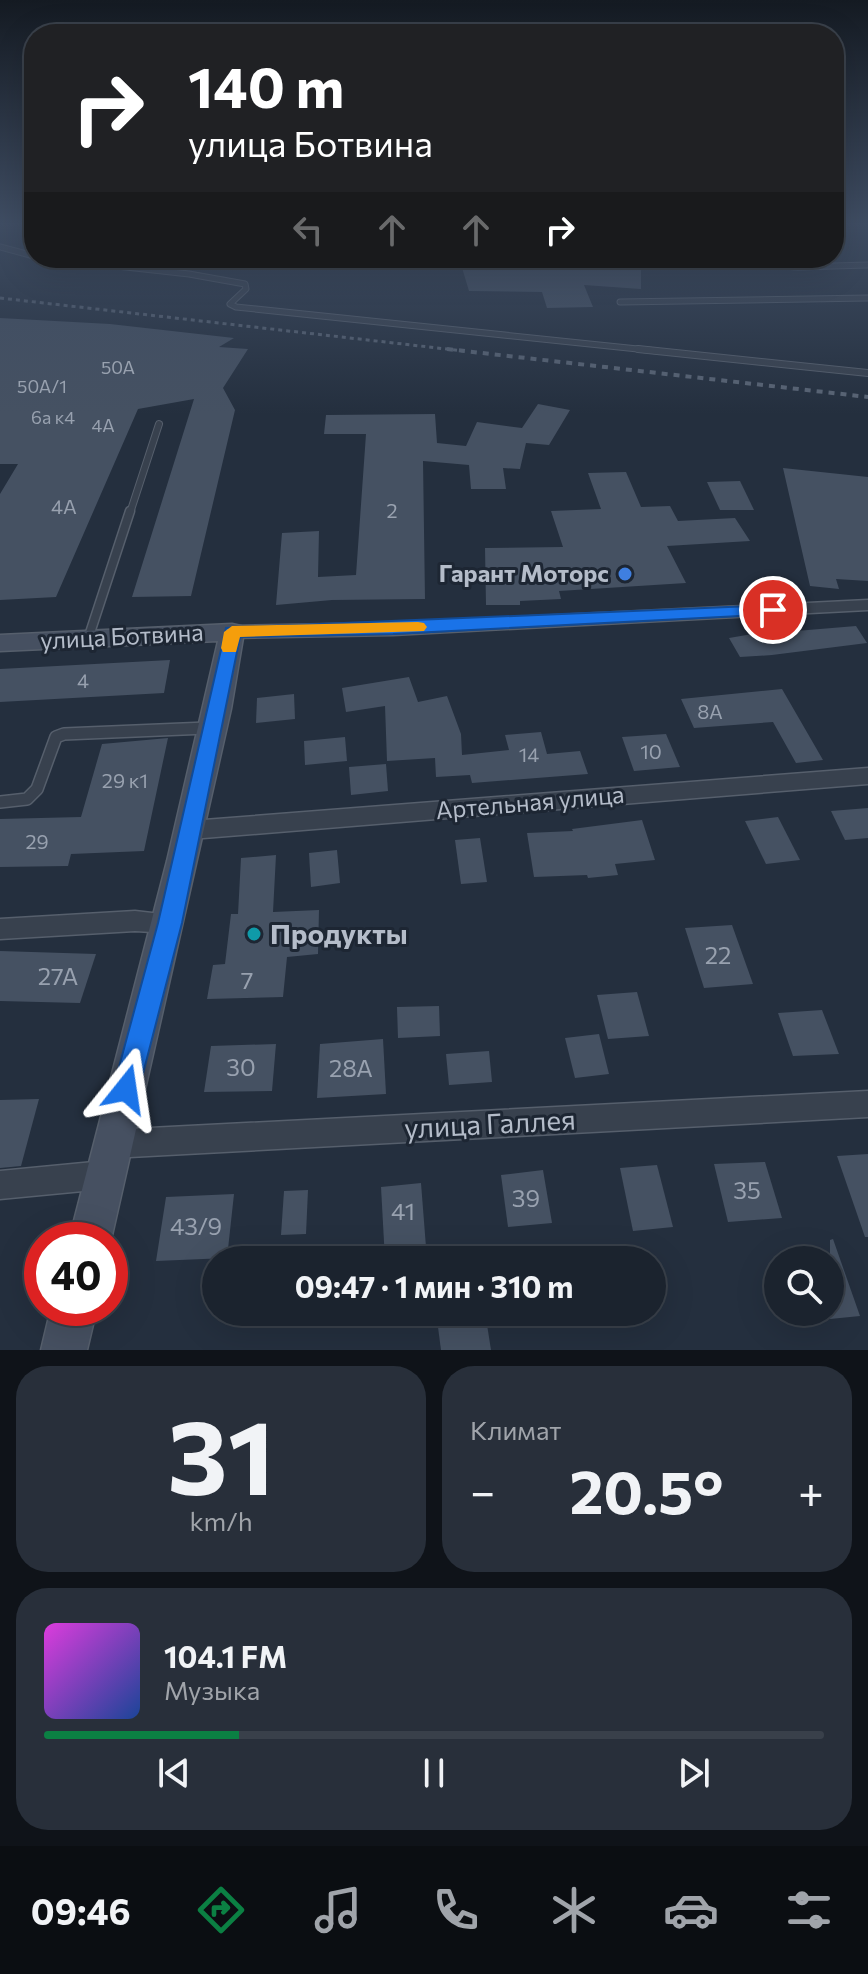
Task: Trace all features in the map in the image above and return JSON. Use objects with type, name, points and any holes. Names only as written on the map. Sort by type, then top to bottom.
[{"type":"street","name":"улица Ботвина","points":[[0,643],[232,632],[393,629],[868,605]]},
{"type":"street","points":[[94,1222],[170,923],[232,632]]},
{"type":"street","name":"Артельная улица","points":[[191,830],[868,776]]},
{"type":"street","points":[[0,929],[135,921],[170,923]]},
{"type":"street","name":"улица Галлея","points":[[0,1185],[108,1160],[868,1104]]},
{"type":"street","points":[[64,1350],[70,1326]]},
{"type":"lane","points":[[246,288],[230,304],[868,373]]},
{"type":"lane","points":[[620,302],[868,298]]},
{"type":"lane","points":[[88,639],[159,424]]},
{"type":"lane","points":[[0,802],[27,799],[37,789],[56,737],[64,734],[214,727]]},
{"type":"building","points":[[468,288],[585,288],[593,307],[547,308],[542,292],[469,291]]},
{"type":"building","points":[[0,318],[110,324],[234,338],[219,347],[248,349],[223,388],[235,410],[191,596],[132,597],[194,399],[138,409],[56,597],[0,600],[0,494],[18,464],[0,464]]},
{"type":"building","points":[[538,404],[570,410],[549,445],[526,443],[520,469],[503,468],[506,489],[471,489],[469,465],[423,461],[425,599],[332,600],[276,605],[282,533],[319,531],[318,577],[356,575],[366,434],[324,434],[326,415],[435,414],[437,443],[466,446],[477,422],[522,428]]},
{"type":"building","points":[[783,468],[868,477],[868,581],[836,579],[839,589],[810,586]]},
{"type":"building","points":[[626,472],[641,507],[670,506],[678,521],[735,518],[750,541],[667,546],[686,583],[559,591],[561,599],[520,601],[520,605],[486,605],[485,548],[563,547],[551,511],[601,509],[588,473]]},
{"type":"building","points":[[740,481],[754,510],[720,510],[707,482]]},
{"type":"building","points":[[856,626],[867,643],[772,655],[740,657],[729,638],[794,627],[796,631]]},
{"type":"building","points":[[170,660],[164,693],[0,702],[0,669]]},
{"type":"building","points":[[409,677],[418,702],[447,696],[461,734],[462,755],[509,750],[505,735],[541,732],[547,754],[580,751],[588,774],[472,783],[470,775],[436,777],[435,758],[387,761],[385,706],[346,712],[342,688]]},
{"type":"building","points":[[782,689],[823,760],[796,763],[773,722],[694,728],[681,699]]},
{"type":"building","points":[[294,694],[295,719],[256,723],[257,698]]},
{"type":"building","points":[[666,734],[680,767],[634,771],[622,737]]},
{"type":"building","points":[[345,737],[347,761],[305,765],[304,741]]},
{"type":"building","points":[[168,738],[144,851],[71,854],[68,866],[0,867],[0,819],[81,817],[102,744]]},
{"type":"building","points":[[386,764],[388,791],[351,795],[349,767]]},
{"type":"building","points":[[868,808],[868,838],[845,840],[831,811]]},
{"type":"building","points":[[778,817],[800,860],[766,864],[745,821]]},
{"type":"building","points":[[642,820],[655,860],[615,864],[618,875],[534,877],[527,833],[573,831]]},
{"type":"building","points":[[480,838],[487,882],[461,884],[455,840]]},
{"type":"building","points":[[337,850],[340,883],[311,887],[309,853]]},
{"type":"building","points":[[276,855],[273,912],[319,910],[318,954],[287,957],[283,997],[207,999],[213,965],[225,964],[231,914],[238,914],[241,858]]},
{"type":"building","points":[[732,925],[753,984],[704,988],[685,928]]},
{"type":"building","points":[[0,951],[96,954],[80,1003],[0,1001]]},
{"type":"building","points":[[637,992],[649,1036],[608,1039],[597,995]]},
{"type":"building","points":[[439,1006],[440,1036],[398,1038],[397,1007]]},
{"type":"building","points":[[822,1010],[839,1054],[793,1056],[778,1013]]},
{"type":"building","points":[[599,1034],[609,1074],[575,1078],[565,1038]]},
{"type":"building","points":[[383,1039],[386,1094],[317,1098],[320,1044]]},
{"type":"building","points":[[276,1044],[272,1091],[204,1092],[211,1046]]},
{"type":"building","points":[[489,1051],[492,1082],[449,1085],[446,1054]]},
{"type":"building","points":[[39,1099],[21,1166],[0,1168],[0,1100]]},
{"type":"building","points":[[868,1154],[868,1237],[865,1237],[837,1156]]},
{"type":"building","points":[[765,1162],[782,1218],[728,1222],[714,1164]]},
{"type":"building","points":[[657,1165],[673,1227],[633,1231],[620,1168]]},
{"type":"building","points":[[543,1170],[552,1223],[508,1227],[501,1175]]},
{"type":"building","points":[[421,1183],[426,1246],[384,1246],[381,1187]]},
{"type":"building","points":[[308,1190],[306,1234],[281,1235],[284,1191]]},
{"type":"building","points":[[234,1194],[228,1246],[202,1246],[202,1259],[156,1261],[166,1197]]},
{"type":"building","points":[[844,1270],[860,1316],[844,1318]]},
{"type":"building","points":[[438,1326],[487,1326],[491,1350],[441,1350]]},
{"type":"railway","points":[[0,298],[464,351]]},
{"type":"railway","points":[[447,349],[868,397]]},
{"type":"slow traffic","points":[[229,648],[232,632],[418,627]]},
{"type":"place","name":"Гарант Моторс","points":[[625,574]]},
{"type":"place","name":"Продукты","points":[[254,934]]},
{"type":"route","points":[[126,1089],[170,923],[223,687],[232,632],[393,629],[773,610]]}]
